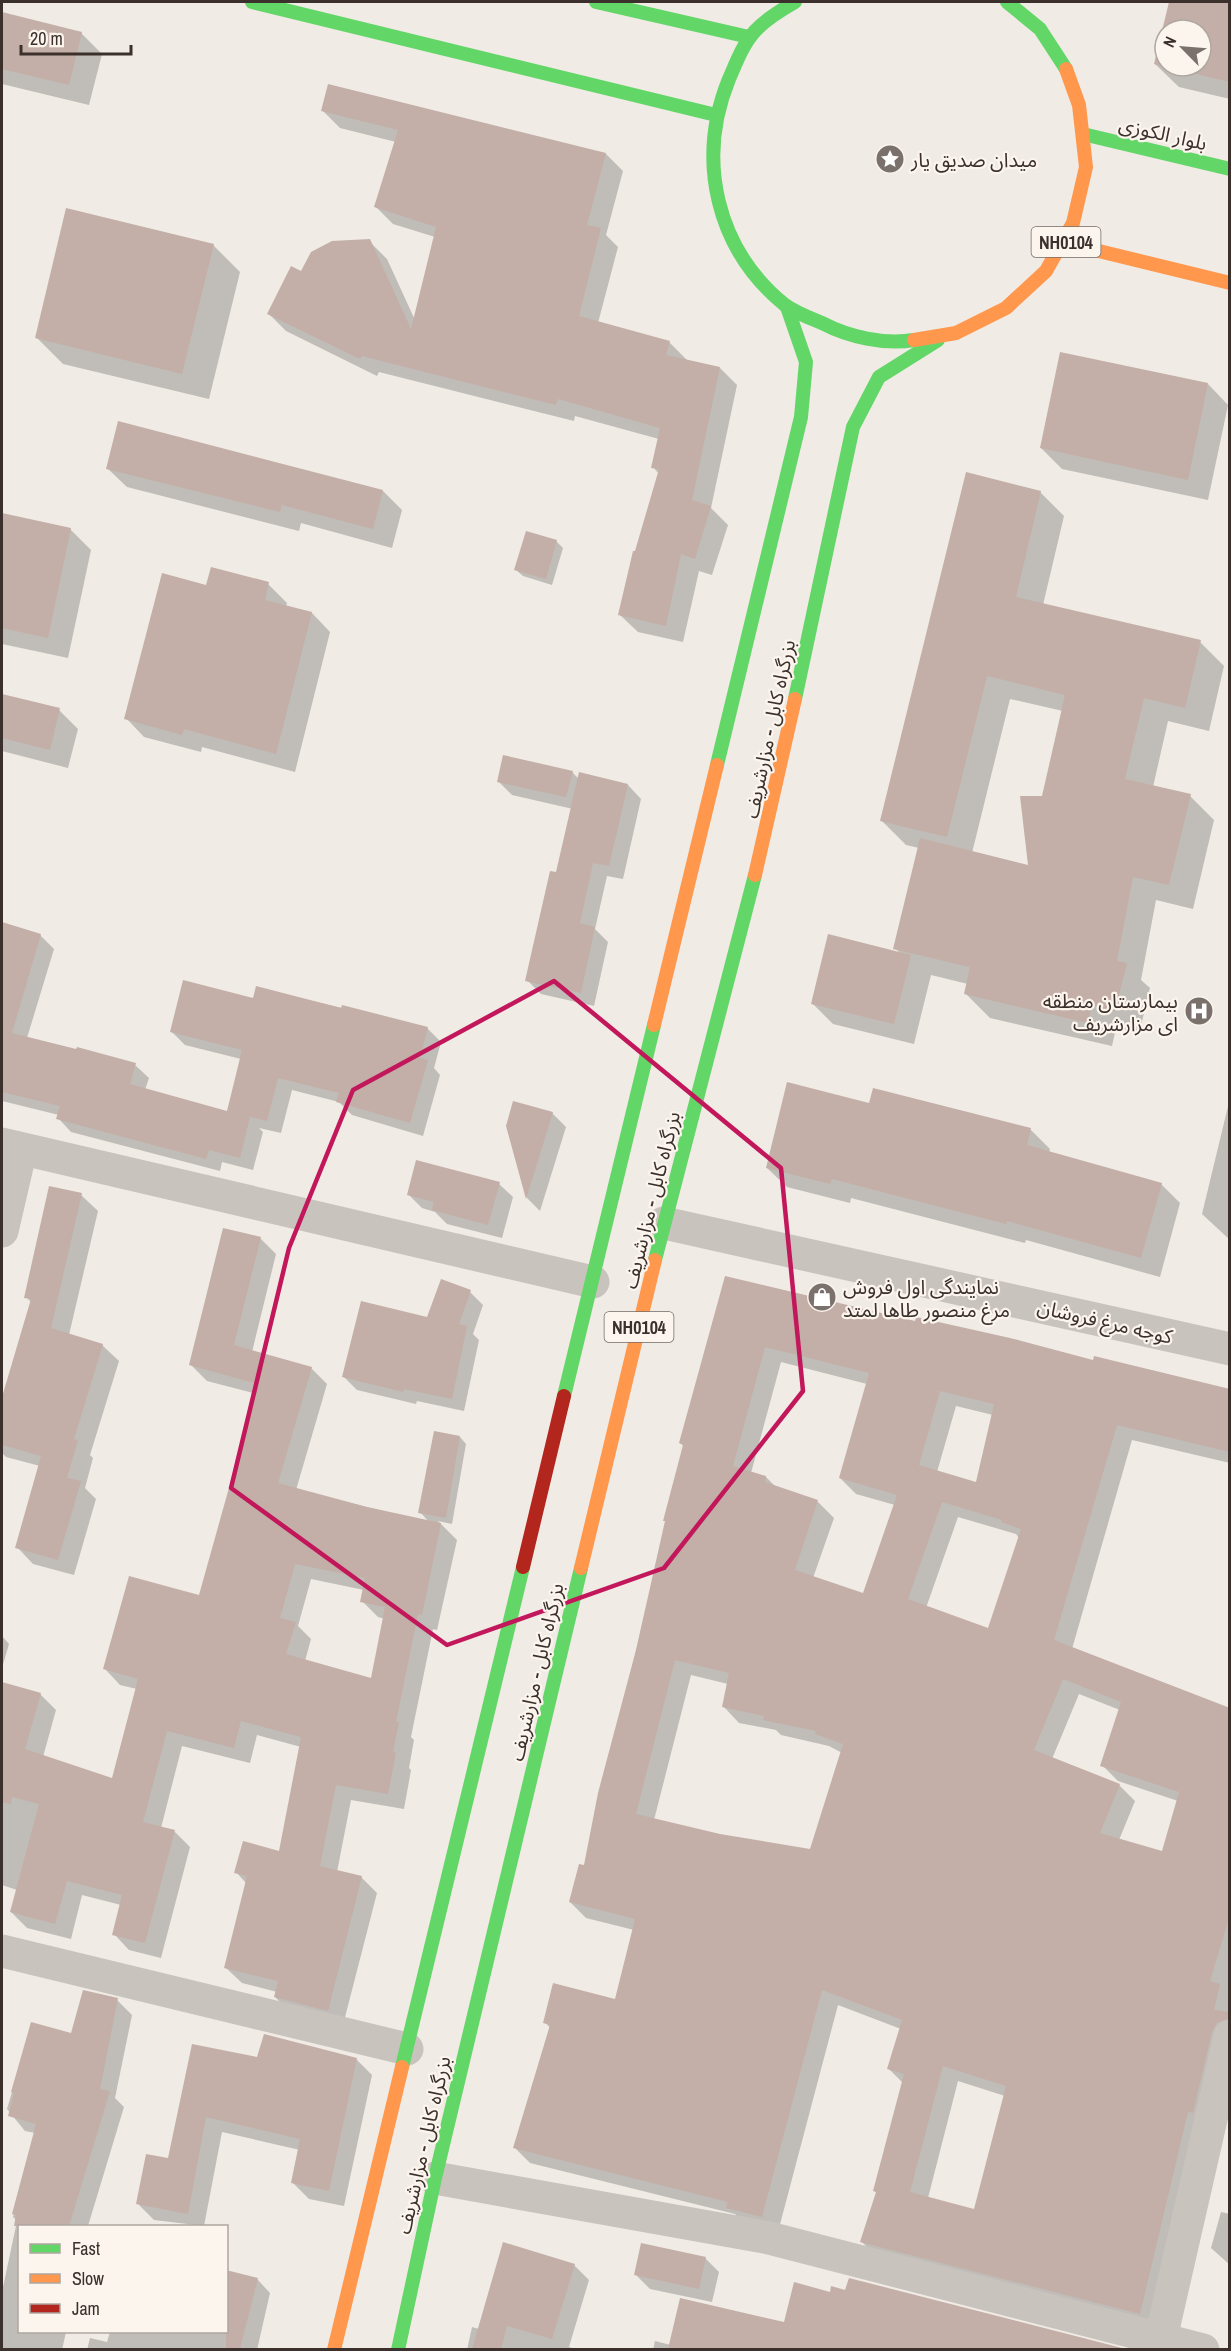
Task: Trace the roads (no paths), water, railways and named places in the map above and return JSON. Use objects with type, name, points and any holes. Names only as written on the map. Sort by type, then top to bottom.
[{"type":"main road","points":[[252,2],[716,115]]},
{"type":"main road","points":[[596,2],[749,37]]},
{"type":"main road","name":"NH0104","points":[[795,2],[749,37],[716,115],[712,168],[723,221],[749,268],[787,307],[834,332],[885,343],[938,340],[989,320],[1034,287],[1066,243],[1084,191],[1087,135],[1072,79],[1040,30],[1007,2]]},
{"type":"main road","name":"بلوار الکوزی","points":[[1087,135],[1230,169]]},
{"type":"main road","points":[[1066,243],[1230,283]]},
{"type":"main road","name":"بزرگراه کابل - مزارشریف","points":[[334,2349],[801,417],[806,362],[787,307]]},
{"type":"main road","name":"بزرگراه کابل - مزارشریف","points":[[398,2349],[435,2178],[664,1223],[766,833],[853,427],[879,377],[938,340]]},
{"type":"street","points":[[2,1231],[11,1146],[593,1282]]},
{"type":"street","name":"كوجه مرغ فروشان","points":[[664,1223],[1230,1349]]},
{"type":"street","points":[[2,1951],[407,2049]]},
{"type":"street","points":[[1161,2338],[1230,2036]]},
{"type":"street","points":[[435,2178],[769,2238],[1203,2349]]},
{"type":"place","name":"میدان صدیق یار","points":[[890,159]]},
{"type":"place","name":"بیمارستان منطقه ای مزارشریف","points":[[1199,1011]]},
{"type":"place","name":"نمایندگی اول فروش مرغ منصور طاها لمتد","points":[[822,1297]]}]
